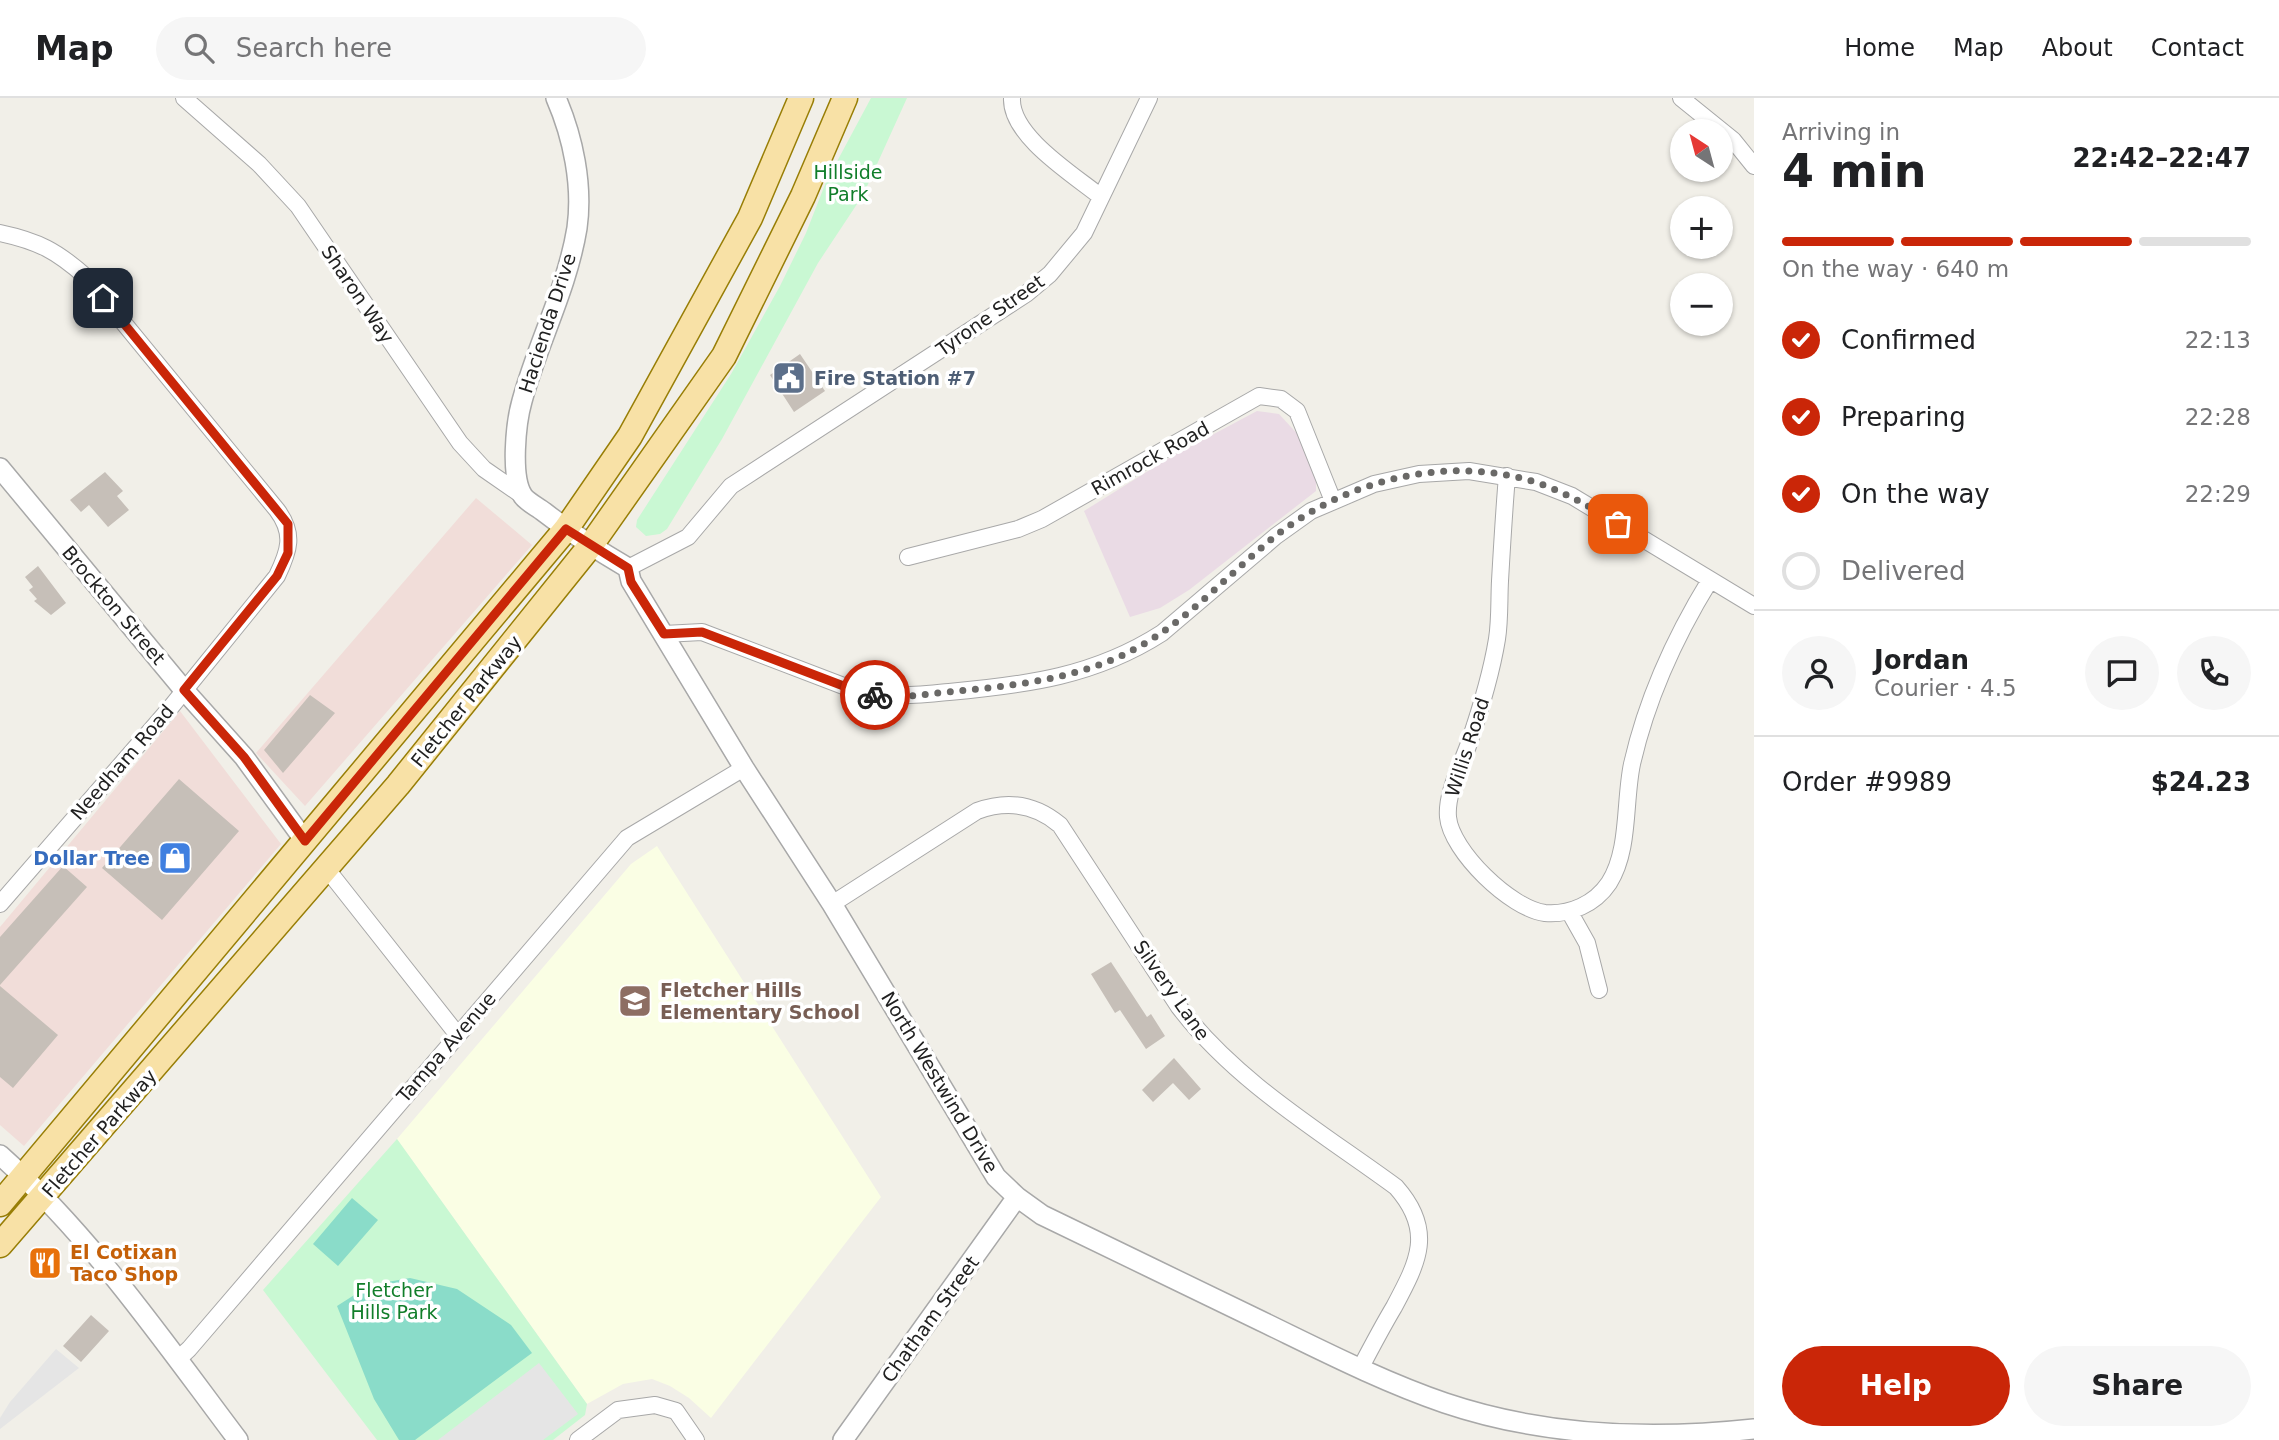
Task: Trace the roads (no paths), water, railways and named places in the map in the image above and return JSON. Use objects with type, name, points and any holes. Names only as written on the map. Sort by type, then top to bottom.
[{"type":"main road","name":"Fletcher Parkway","points":[[0,1204],[566,529],[630,436],[743,230],[801,98]]},
{"type":"main road","name":"Fletcher Parkway","points":[[0,1245],[44,1198],[398,785],[591,545],[724,356],[803,195],[845,98]]},
{"type":"main road","points":[[326,868],[320,854],[324,835],[340,799]]},
{"type":"main road","points":[[296,903],[309,868],[305,841]]},
{"type":"street","name":"Sharon Way","points":[[184,98],[259,164],[298,206],[460,443],[484,469],[523,496]]},
{"type":"street","name":"Hacienda Drive","points":[[523,496],[515,474],[521,402],[565,279],[577,228],[579,194],[576,168],[563,113],[556,98]]},
{"type":"street","points":[[1012,98],[1012,106],[1023,131],[1101,197]]},
{"type":"street","name":"Tyrone Street","points":[[628,568],[688,537],[731,486],[1026,294],[1050,274],[1084,233],[1149,98]]},
{"type":"street","points":[[1681,98],[1734,140],[1754,166]]},
{"type":"street","name":"Needham Road","points":[[0,233],[44,245],[62,256],[86,277],[288,524],[288,553],[277,576],[184,690],[0,904]]},
{"type":"street","name":"Rimrock Road","points":[[908,557],[1018,529],[1042,519],[1259,396],[1281,399],[1297,411],[1333,501]]},
{"type":"street","name":"Brockton Street","points":[[0,468],[184,690],[244,757],[305,841]]},
{"type":"street","points":[[664,634],[702,632],[854,690],[877,696],[1013,686],[1083,671],[1147,642],[1162,633],[1276,536],[1333,501],[1374,484],[1419,474],[1469,471],[1536,482],[1572,496],[1754,606]]},
{"type":"street","name":"Willis Road","points":[[1507,476],[1497,638],[1484,698],[1449,798],[1448,817],[1453,836],[1464,852],[1515,902],[1535,911],[1569,911]]},
{"type":"street","points":[[523,496],[566,529],[628,568]]},
{"type":"street","name":"North Westwind Drive","points":[[628,568],[631,582],[744,768],[832,904],[996,1177],[1017,1197],[1042,1214],[1360,1369],[1447,1403],[1567,1430],[1635,1435],[1696,1435],[1754,1429]]},
{"type":"street","points":[[1599,990],[1587,943],[1569,911],[1596,897],[1614,872],[1622,848],[1625,799],[1641,729],[1674,644],[1710,580]]},
{"type":"street","name":"Tampa Avenue","points":[[177,1360],[627,838],[744,768]]},
{"type":"street","name":"Silvery Lane","points":[[832,904],[976,811],[988,807],[1023,805],[1043,812],[1060,825],[1179,1007],[1200,1034],[1237,1070],[1396,1187],[1410,1206],[1418,1229],[1415,1269],[1360,1369]]},
{"type":"street","points":[[326,868],[457,1034]]},
{"type":"street","points":[[0,1155],[44,1198],[113,1276],[238,1440]]},
{"type":"street","name":"Chatham Street","points":[[843,1440],[1017,1197]]},
{"type":"street","points":[[578,1440],[618,1410],[655,1405],[676,1411],[696,1440]]},
{"type":"place","name":"Fire Station #7","points":[[789,378]]},
{"type":"place","name":"Dollar Tree","points":[[175,858]]},
{"type":"place","name":"Fletcher Hills Elementary School","points":[[635,1001]]},
{"type":"place","name":"El Cotixan Taco Shop","points":[[45,1263]]},
{"type":"park label","name":"Hillside Park","points":[[848,183]]},
{"type":"park label","name":"Fletcher Hills Park","points":[[394,1301]]}]
